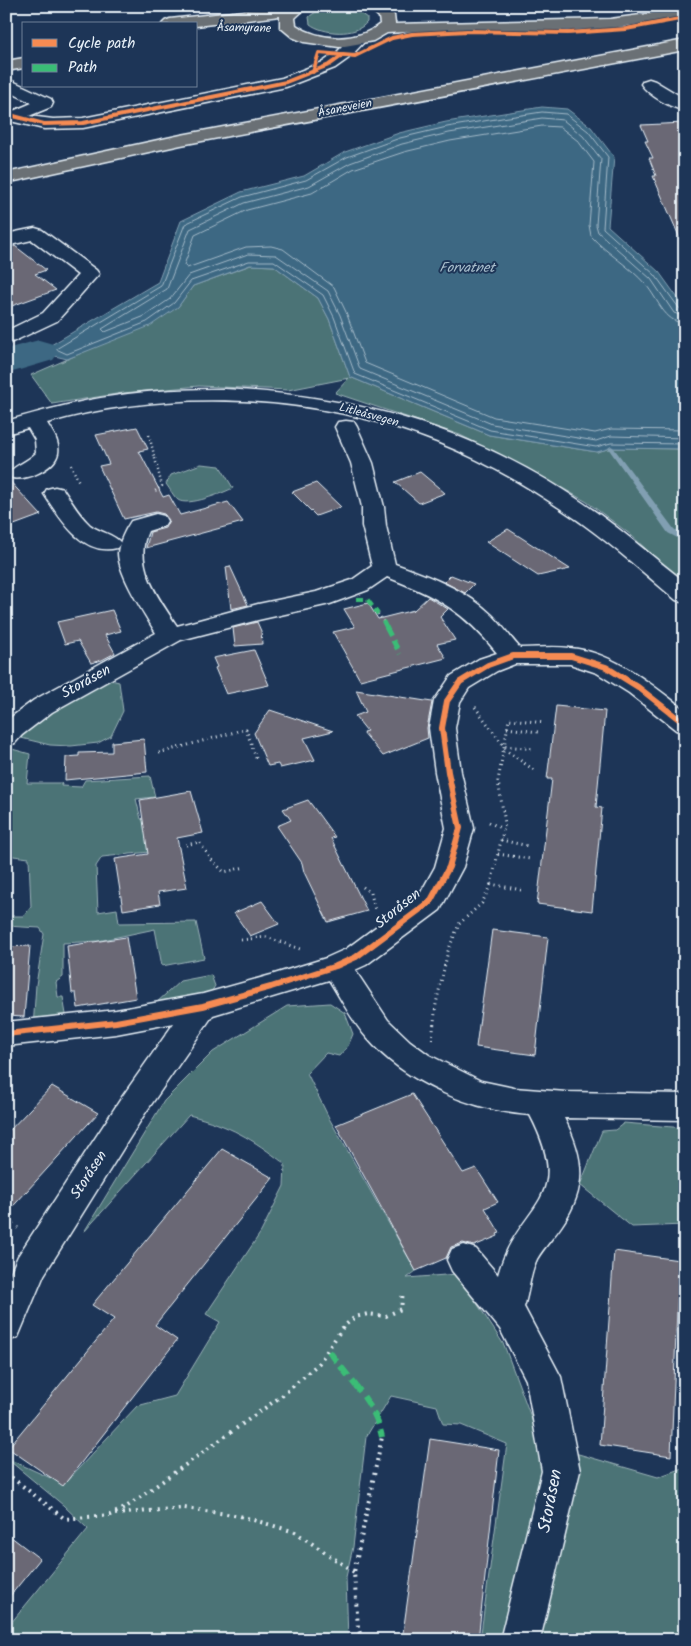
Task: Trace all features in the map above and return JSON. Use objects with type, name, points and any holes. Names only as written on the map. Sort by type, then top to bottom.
[{"type":"main road","points":[[378,8],[440,16],[567,17],[614,14],[657,6]]},
{"type":"main road","points":[[292,31],[286,22],[287,18],[298,8]]},
{"type":"main road","name":"Åsamyrane","points":[[186,22],[298,8]]},
{"type":"main road","points":[[378,8],[388,20],[384,29]]},
{"type":"main road","points":[[358,40],[369,37],[384,29],[436,25],[543,27],[596,25],[651,18],[685,11]]},
{"type":"main road","name":"Åsamyrane","points":[[198,29],[242,26],[292,31],[320,40],[358,40]]},
{"type":"main road","name":"Åsaneveien","points":[[159,128],[439,75],[685,32]]},
{"type":"main road","name":"Åsaneveien","points":[[6,178],[201,136],[685,45]]},
{"type":"main road","points":[[6,57],[22,53]]},
{"type":"main road","points":[[6,66],[22,62]]},
{"type":"street","points":[[313,72],[319,53],[320,40]]},
{"type":"street","points":[[10,115],[27,122],[56,126],[84,123],[286,82],[329,65],[343,55],[358,40]]},
{"type":"street","points":[[6,83],[22,80]]},
{"type":"street","points":[[6,83],[45,104]]},
{"type":"street","points":[[649,84],[664,95],[685,106]]},
{"type":"street","points":[[10,115],[58,98],[39,88]]},
{"type":"street","points":[[6,240],[35,234],[89,274],[50,317],[6,340]]},
{"type":"street","name":"Litleåsvegen","points":[[6,428],[90,406],[144,398],[199,395],[244,395],[292,399],[337,406],[390,419],[444,438],[502,465],[555,495],[601,526],[685,595]]},
{"type":"street","points":[[20,473],[36,466],[47,454],[46,440],[34,420]]},
{"type":"street","points":[[346,427],[362,463],[373,507],[374,526],[380,542],[384,568],[410,577],[445,594],[478,616],[512,656]]},
{"type":"street","points":[[55,494],[80,530],[96,540],[109,543]]},
{"type":"street","points":[[156,521],[139,526],[130,552],[131,563],[150,604],[171,636]]},
{"type":"street","name":"Storåsen","points":[[6,737],[13,729],[43,706],[171,636],[258,612],[321,599],[360,585],[384,568]]},
{"type":"street","name":"Storåsen","points":[[6,1034],[116,1022],[203,1006],[336,966],[356,957],[430,902],[449,867],[460,828],[448,772],[442,728],[447,701],[460,682],[488,665],[512,656],[571,656],[606,667],[638,687],[685,724]]},
{"type":"street","points":[[336,966],[377,1029],[399,1050],[418,1064],[475,1093],[514,1101],[540,1103],[685,1107]]},
{"type":"street","name":"Storåsen","points":[[6,1326],[30,1267],[133,1106],[203,1006]]},
{"type":"street","points":[[506,1311],[520,1258],[552,1211],[564,1186],[566,1171],[562,1147],[540,1103]]},
{"type":"street","name":"Storåsen","points":[[464,1260],[512,1318],[543,1377],[561,1471],[520,1640]]},
{"type":"path","points":[[149,436],[162,486],[155,491]]},
{"type":"path","points":[[69,462],[81,488]]},
{"type":"path","points":[[378,614],[383,621]]},
{"type":"path","points":[[460,682],[504,748],[534,770]]},
{"type":"path","points":[[418,1064],[432,1048],[436,1004],[452,942],[459,924],[482,903],[491,884],[505,823],[498,781],[509,719],[545,722]]},
{"type":"path","points":[[507,728],[538,732]]},
{"type":"path","points":[[159,753],[246,729],[257,761]]},
{"type":"path","points":[[504,748],[535,749]]},
{"type":"path","points":[[501,840],[528,846]]},
{"type":"path","points":[[186,845],[199,842],[212,860],[224,872],[244,867]]},
{"type":"path","points":[[498,854],[530,859]]},
{"type":"path","points":[[491,884],[521,890]]},
{"type":"path","points":[[363,887],[371,893],[376,914]]},
{"type":"path","points":[[241,940],[266,937],[304,950]]},
{"type":"path","points":[[6,1076],[6,1082]]},
{"type":"path","points":[[114,1514],[279,1398],[318,1364],[329,1351],[346,1324],[358,1314],[366,1312],[386,1318],[401,1310],[403,1291]]},
{"type":"path","points":[[362,1640],[358,1627],[354,1572],[382,1437]]},
{"type":"path","points":[[6,1473],[65,1519],[184,1508],[240,1516],[295,1532],[354,1572]]},
{"type":"green space","points":[[339,8],[360,13],[367,18],[367,22],[362,27],[348,32],[331,32],[310,24],[309,17],[316,12]]},
{"type":"green space","points":[[251,265],[274,266],[318,298],[329,319],[350,377],[489,435],[597,452],[611,448],[685,449],[685,586],[631,535],[587,502],[534,472],[460,435],[335,393],[349,378],[288,390],[199,386],[123,393],[52,404],[31,375],[93,348],[178,307],[193,286]]},
{"type":"green space","points":[[201,464],[220,466],[233,488],[197,501],[183,502],[178,500],[166,484],[171,475]]},
{"type":"green space","points":[[107,679],[119,682],[123,711],[111,736],[98,743],[71,746],[50,745],[21,738],[34,719]]},
{"type":"green space","points":[[12,749],[30,754],[27,783],[62,783],[61,786],[81,787],[85,780],[150,776],[155,797],[136,799],[141,819],[160,820],[168,850],[102,857],[96,866],[98,912],[117,909],[119,923],[196,922],[204,958],[162,966],[155,929],[98,941],[63,943],[63,977],[56,982],[58,997],[63,997],[67,1020],[155,1004],[180,981],[211,975],[215,986],[208,997],[33,1028],[36,985],[44,934],[40,928],[6,926],[6,916],[24,916],[31,907],[29,858],[6,855],[6,758]]},
{"type":"green space","points":[[330,1003],[345,1013],[353,1034],[348,1046],[339,1056],[326,1053],[307,1073],[330,1120],[416,1271],[407,1278],[458,1274],[504,1345],[546,1457],[504,1640],[480,1640],[507,1444],[461,1425],[443,1424],[437,1406],[391,1396],[366,1437],[353,1547],[346,1577],[348,1640],[6,1640],[6,1629],[88,1529],[63,1505],[6,1458],[64,1484],[137,1406],[175,1396],[220,1322],[206,1314],[261,1232],[284,1186],[285,1164],[262,1147],[229,1128],[189,1115],[84,1232],[164,1101],[213,1052],[287,1006]]},
{"type":"green space","points":[[624,1123],[685,1128],[685,1225],[632,1227],[580,1185],[602,1131],[615,1130]]},
{"type":"green space","points":[[575,1453],[658,1477],[685,1467],[685,1640],[533,1640]]},
{"type":"water","name":"Forvatnet","points":[[542,107],[567,109],[591,127],[614,157],[608,226],[659,272],[685,308],[685,449],[611,448],[597,452],[489,435],[350,377],[329,319],[318,298],[274,266],[250,265],[193,286],[178,307],[150,326],[67,359],[39,352],[158,282],[181,221],[241,192],[304,176],[345,152],[399,133],[446,122]]},
{"type":"building","points":[[685,123],[685,250],[653,176],[656,176],[649,158],[653,158],[645,141],[648,141],[641,125]]},
{"type":"building","points":[[15,246],[46,270],[35,274],[56,290],[6,308],[6,248]]},
{"type":"building","points":[[137,427],[148,449],[139,451],[163,497],[169,495],[180,515],[228,502],[243,522],[146,548],[150,532],[165,528],[169,520],[164,514],[156,512],[124,519],[99,466],[109,464],[96,435]]},
{"type":"building","points":[[420,472],[445,493],[419,503],[395,482]]},
{"type":"building","points":[[6,477],[41,515],[6,528]]},
{"type":"building","points":[[316,483],[341,507],[316,516],[292,492]]},
{"type":"building","points":[[508,529],[570,569],[538,576],[486,542]]},
{"type":"building","points":[[230,566],[248,605],[231,609],[226,567]]},
{"type":"building","points":[[451,575],[474,584],[465,593],[444,582]]},
{"type":"building","points":[[428,597],[448,609],[440,617],[455,640],[437,644],[446,658],[360,680],[333,632],[355,627],[344,609],[368,603],[378,619],[414,610]]},
{"type":"building","points":[[112,610],[121,631],[105,635],[115,653],[91,663],[78,641],[65,644],[57,622]]},
{"type":"building","points":[[257,622],[261,631],[262,644],[235,646],[233,628]]},
{"type":"building","points":[[254,650],[269,685],[226,694],[215,668],[217,667],[213,658]]},
{"type":"building","points":[[356,690],[432,702],[427,728],[428,738],[383,756],[363,732],[367,731],[355,716],[366,712]]},
{"type":"building","points":[[556,706],[605,711],[596,807],[602,808],[592,911],[537,904],[552,779],[547,779]]},
{"type":"building","points":[[270,710],[333,731],[304,738],[315,760],[280,768],[278,764],[268,766],[254,733]]},
{"type":"building","points":[[144,739],[147,772],[65,780],[66,757],[79,756],[79,753],[112,752],[112,742]]},
{"type":"building","points":[[191,791],[203,833],[177,838],[187,888],[158,892],[160,904],[123,910],[115,859],[148,854],[140,800]]},
{"type":"building","points":[[308,800],[335,837],[331,838],[367,911],[328,922],[304,872],[302,863],[277,826],[291,820],[283,809]]},
{"type":"building","points":[[262,901],[279,924],[250,936],[234,913]]},
{"type":"building","points":[[492,930],[548,937],[535,1055],[476,1047]]},
{"type":"building","points":[[126,937],[136,998],[78,1008],[76,993],[72,993],[67,946]]},
{"type":"building","points":[[30,946],[24,1017],[6,1016],[6,947]]},
{"type":"building","points":[[52,1086],[98,1113],[6,1214],[6,1134]]},
{"type":"building","points":[[412,1094],[463,1173],[476,1168],[498,1202],[485,1208],[500,1233],[497,1234],[498,1236],[474,1246],[463,1243],[451,1247],[446,1258],[416,1271],[336,1125]]},
{"type":"building","points":[[222,1149],[273,1178],[155,1325],[177,1340],[63,1486],[8,1448],[114,1319],[92,1305]]},
{"type":"building","points":[[614,1251],[679,1260],[671,1456],[600,1445]]},
{"type":"building","points":[[430,1439],[499,1450],[478,1640],[402,1640]]},
{"type":"building","points":[[6,1533],[40,1559],[6,1601]]},
{"type":"waterway","points":[[6,362],[39,352]]},
{"type":"waterway","points":[[611,448],[671,531],[685,540]]},
{"type":"marked path","points":[[356,599],[367,599],[378,614]]},
{"type":"marked path","points":[[383,621],[400,654]]},
{"type":"marked path","points":[[329,1351],[368,1403],[380,1426],[382,1437]]},
{"type":"cycle path","points":[[313,72],[319,53],[355,56],[392,38],[412,34],[467,31],[568,33],[626,29],[685,18]]},
{"type":"cycle path","points":[[6,114],[44,124],[83,123],[286,82],[329,65],[343,55]]},
{"type":"cycle path","points":[[6,1034],[116,1022],[203,1006],[271,987],[336,966],[356,957],[430,902],[449,867],[460,828],[448,772],[442,728],[447,701],[460,682],[488,665],[513,656],[571,656],[606,667],[638,687],[685,724]]}]
